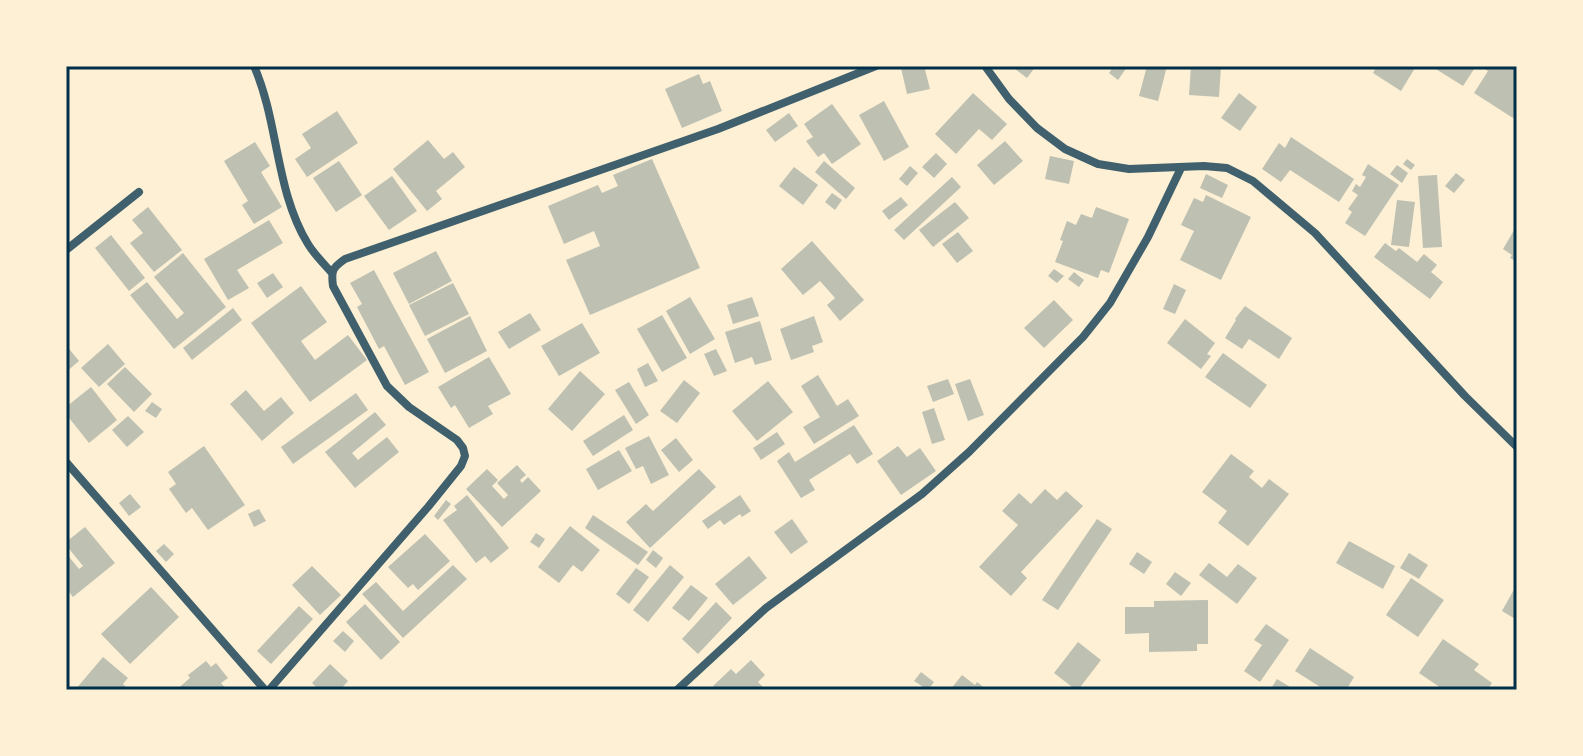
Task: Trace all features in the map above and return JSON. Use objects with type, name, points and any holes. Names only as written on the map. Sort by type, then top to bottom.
[{"type":"street","points":[[254,66],[268,106],[293,214],[308,244],[332,273]]},
{"type":"street","points":[[66,462],[267,690],[428,507],[461,466],[465,456],[457,440],[409,407],[387,386],[333,286],[332,273],[336,265],[345,259],[718,129],[876,66]]},
{"type":"street","points":[[985,66],[1009,99],[1037,128],[1065,149],[1098,164],[1129,169],[1227,168],[1253,181],[1315,233],[1465,396],[1517,447]]},
{"type":"street","points":[[677,690],[766,608],[922,494],[969,452],[1083,337],[1110,303],[1148,237],[1181,168]]},
{"type":"street","points":[[66,250],[139,192]]},
{"type":"building","points":[[924,66],[930,89],[907,94],[901,68]]},
{"type":"building","points":[[1011,66],[1036,66],[1027,78]]},
{"type":"building","points":[[1120,66],[1127,67],[1118,80],[1109,73],[1113,67],[1117,70]]},
{"type":"building","points":[[1147,66],[1167,66],[1158,101],[1139,96]]},
{"type":"building","points":[[1191,66],[1221,66],[1219,97],[1189,95]]},
{"type":"building","points":[[1377,66],[1415,68],[1401,91],[1373,73]]},
{"type":"building","points":[[1431,66],[1476,66],[1463,86]]},
{"type":"building","points":[[1480,66],[1512,66],[1517,69],[1517,112],[1513,118],[1474,93],[1488,71]]},
{"type":"building","points":[[699,74],[703,84],[710,81],[722,111],[682,128],[665,89]]},
{"type":"building","points":[[973,93],[1007,124],[992,140],[979,129],[956,154],[935,134]]},
{"type":"building","points":[[1239,93],[1257,107],[1240,131],[1221,118]]},
{"type":"building","points":[[884,101],[909,147],[884,161],[859,115]]},
{"type":"building","points":[[832,104],[861,144],[832,164],[824,153],[818,157],[806,141],[813,137],[804,124]]},
{"type":"building","points":[[337,111],[358,143],[307,177],[295,159],[311,148],[302,134]]},
{"type":"building","points":[[789,113],[798,126],[775,142],[766,130]]},
{"type":"building","points":[[1291,137],[1354,179],[1339,202],[1290,170],[1281,182],[1262,169],[1279,143],[1285,148]]},
{"type":"building","points":[[428,140],[444,159],[453,152],[465,167],[436,191],[442,199],[427,211],[393,169]]},
{"type":"building","points":[[1005,141],[1023,161],[994,185],[977,165]]},
{"type":"building","points":[[255,142],[270,166],[261,172],[282,207],[254,224],[242,205],[248,201],[224,161]]},
{"type":"building","points":[[936,153],[947,164],[934,178],[922,167]]},
{"type":"building","points":[[1050,156],[1074,161],[1069,184],[1045,179]]},
{"type":"building","points":[[652,159],[700,268],[590,315],[566,260],[600,246],[594,231],[564,244],[548,206],[598,185],[602,193],[618,186],[613,175]]},
{"type":"building","points":[[1407,159],[1415,165],[1411,170],[1403,164]]},
{"type":"building","points":[[339,161],[362,195],[336,212],[313,178]]},
{"type":"building","points":[[824,161],[855,188],[846,199],[815,172]]},
{"type":"building","points":[[1368,164],[1399,185],[1365,236],[1345,223],[1352,212],[1348,209],[1358,195],[1352,191],[1356,184],[1360,187],[1366,177],[1362,175]]},
{"type":"building","points":[[1397,165],[1408,173],[1402,183],[1390,174]]},
{"type":"building","points":[[910,166],[918,173],[907,186],[899,179]]},
{"type":"building","points":[[794,167],[818,185],[803,205],[779,186]]},
{"type":"building","points":[[1456,173],[1465,180],[1454,193],[1445,186]]},
{"type":"building","points":[[1206,174],[1228,185],[1222,198],[1200,188]]},
{"type":"building","points":[[1437,175],[1442,247],[1423,248],[1418,176]]},
{"type":"building","points":[[392,176],[417,211],[389,230],[364,196]]},
{"type":"building","points":[[952,177],[961,187],[904,240],[894,230]]},
{"type":"building","points":[[832,193],[842,200],[835,210],[825,202]]},
{"type":"building","points":[[1206,195],[1251,217],[1221,280],[1180,260],[1194,231],[1181,225],[1194,198],[1203,202]]},
{"type":"building","points":[[901,197],[908,205],[889,220],[882,211]]},
{"type":"building","points":[[1397,200],[1415,202],[1409,247],[1391,245]]},
{"type":"building","points":[[955,202],[969,218],[933,247],[919,230]]},
{"type":"building","points":[[148,207],[182,250],[154,272],[130,243],[143,233],[132,220]]},
{"type":"building","points":[[1096,207],[1129,219],[1109,273],[1101,270],[1098,278],[1055,262],[1067,221],[1076,225],[1081,214],[1092,218]]},
{"type":"building","points":[[269,220],[283,243],[237,270],[249,288],[228,300],[204,259]]},
{"type":"building","points":[[1517,225],[1517,262],[1503,249]]},
{"type":"building","points":[[958,232],[973,251],[957,263],[942,244]]},
{"type":"building","points":[[111,235],[145,278],[129,291],[95,248]]},
{"type":"building","points":[[812,241],[864,300],[840,321],[827,305],[835,298],[820,281],[803,295],[781,269]]},
{"type":"building","points":[[1385,243],[1396,251],[1399,248],[1417,262],[1424,254],[1437,265],[1431,272],[1443,282],[1430,299],[1374,257]]},
{"type":"building","points":[[436,251],[452,281],[409,304],[393,273]]},
{"type":"building","points":[[183,253],[226,307],[174,349],[130,295],[147,282],[177,319],[184,313],[154,277]]},
{"type":"building","points":[[1054,269],[1064,276],[1057,283],[1048,276]]},
{"type":"building","points":[[374,270],[429,372],[405,385],[384,346],[379,349],[357,307],[362,304],[350,283]]},
{"type":"building","points":[[1074,272],[1084,280],[1079,287],[1068,279]]},
{"type":"building","points":[[273,273],[283,287],[267,298],[257,283]]},
{"type":"building","points":[[453,283],[469,314],[425,336],[409,305]]},
{"type":"building","points":[[1174,284],[1186,290],[1175,314],[1163,309]]},
{"type":"building","points":[[301,286],[327,322],[301,341],[315,360],[348,335],[367,360],[310,402],[251,323]]},
{"type":"building","points":[[690,297],[715,339],[690,354],[666,311]]},
{"type":"building","points":[[752,297],[759,316],[733,324],[727,305]]},
{"type":"building","points":[[1054,300],[1073,320],[1044,348],[1024,328]]},
{"type":"building","points":[[1245,306],[1292,338],[1279,359],[1249,339],[1242,349],[1225,338]]},
{"type":"building","points":[[233,308],[242,320],[192,360],[183,348]]},
{"type":"building","points":[[530,313],[541,330],[509,349],[498,332]]},
{"type":"building","points":[[662,315],[687,358],[662,372],[637,329]]},
{"type":"building","points":[[470,316],[487,351],[445,373],[427,339]]},
{"type":"building","points":[[814,316],[823,342],[812,346],[814,352],[791,360],[780,329]]},
{"type":"building","points":[[1185,319],[1215,343],[1207,354],[1211,356],[1201,369],[1167,343]]},
{"type":"building","points":[[760,321],[772,360],[755,365],[752,357],[735,363],[725,332]]},
{"type":"building","points":[[582,323],[600,353],[559,376],[541,346]]},
{"type":"building","points":[[108,344],[125,364],[99,387],[81,368]]},
{"type":"building","points":[[66,345],[79,361],[66,372]]},
{"type":"building","points":[[716,349],[727,371],[714,376],[704,354]]},
{"type":"building","points":[[1223,353],[1267,385],[1250,408],[1205,377]]},
{"type":"building","points":[[489,357],[511,394],[488,406],[493,414],[469,428],[455,405],[451,408],[438,387]]},
{"type":"building","points":[[648,363],[658,381],[645,387],[637,369]]},
{"type":"building","points":[[125,367],[152,394],[134,412],[107,384]]},
{"type":"building","points":[[580,371],[605,394],[572,431],[548,409]]},
{"type":"building","points":[[818,375],[837,406],[848,399],[859,416],[814,444],[803,427],[820,417],[801,386]]},
{"type":"building","points":[[948,379],[954,394],[933,402],[927,386]]},
{"type":"building","points":[[970,379],[984,415],[968,421],[955,384]]},
{"type":"building","points":[[684,380],[700,393],[677,423],[660,411]]},
{"type":"building","points":[[768,381],[793,412],[757,441],[732,411]]},
{"type":"building","points":[[629,382],[649,415],[636,424],[615,390]]},
{"type":"building","points":[[91,387],[117,420],[89,443],[66,414],[66,407]]},
{"type":"building","points":[[246,390],[264,411],[281,397],[294,413],[262,441],[230,404]]},
{"type":"building","points":[[356,393],[368,410],[293,464],[281,447]]},
{"type":"building","points":[[152,402],[162,409],[156,418],[145,411]]},
{"type":"building","points":[[934,408],[945,440],[932,444],[922,412]]},
{"type":"building","points":[[375,412],[386,425],[352,453],[358,460],[387,437],[399,452],[355,488],[325,452]]},
{"type":"building","points":[[624,415],[633,430],[593,456],[583,441]]},
{"type":"building","points":[[128,416],[144,432],[127,447],[112,430]]},
{"type":"building","points":[[854,425],[873,454],[857,464],[850,454],[809,480],[815,490],[801,498],[777,461],[789,452],[795,462]]},
{"type":"building","points":[[777,432],[785,444],[761,460],[753,448]]},
{"type":"building","points":[[649,436],[669,475],[651,484],[643,466],[636,469],[625,448]]},
{"type":"building","points":[[676,438],[693,460],[679,472],[661,450]]},
{"type":"building","points":[[204,446],[245,505],[208,530],[192,508],[186,513],[169,489],[176,484],[168,472]]},
{"type":"building","points":[[898,446],[907,457],[920,448],[936,471],[901,495],[877,461]]},
{"type":"building","points":[[619,450],[632,471],[598,490],[586,469]]},
{"type":"building","points":[[1231,454],[1254,471],[1249,477],[1262,488],[1269,479],[1289,494],[1248,546],[1218,523],[1227,511],[1202,492]]},
{"type":"building","points":[[517,465],[526,475],[520,480],[522,483],[528,477],[541,491],[502,527],[466,489],[487,469],[498,480],[492,486],[504,499],[508,495],[497,483]]},
{"type":"building","points":[[699,469],[716,487],[650,548],[626,522],[646,504],[653,511]]},
{"type":"building","points":[[1045,489],[1057,500],[1066,491],[1083,506],[1021,572],[1027,578],[1011,596],[979,567],[1018,525],[1002,511],[1019,493],[1031,504]]},
{"type":"building","points":[[130,494],[141,507],[129,516],[119,503]]},
{"type":"building","points":[[467,495],[509,548],[491,563],[485,556],[476,563],[443,520],[457,510],[454,506]]},
{"type":"building","points":[[740,495],[751,511],[742,517],[740,514],[724,525],[720,520],[708,529],[702,521]]},
{"type":"building","points":[[446,500],[451,504],[438,520],[434,516]]},
{"type":"building","points":[[259,509],[266,521],[254,527],[248,514]]},
{"type":"building","points":[[593,515],[648,552],[638,565],[585,528]]},
{"type":"building","points":[[792,519],[808,542],[791,554],[774,532]]},
{"type":"building","points":[[1097,519],[1112,529],[1058,610],[1042,600]]},
{"type":"building","points":[[570,526],[600,550],[582,572],[573,565],[559,583],[538,567]]},
{"type":"building","points":[[85,527],[115,563],[73,597],[66,588],[66,553],[79,569],[83,566],[66,542]]},
{"type":"building","points":[[536,533],[545,539],[539,548],[530,542]]},
{"type":"building","points":[[425,534],[450,561],[418,590],[413,584],[408,588],[388,567]]},
{"type":"building","points":[[1349,541],[1395,566],[1383,589],[1336,563]]},
{"type":"building","points":[[164,544],[174,554],[166,562],[156,551]]},
{"type":"building","points":[[653,550],[663,558],[656,568],[646,560]]},
{"type":"building","points":[[1137,552],[1152,562],[1144,574],[1129,564]]},
{"type":"building","points":[[1409,553],[1428,565],[1419,579],[1400,568]]},
{"type":"building","points":[[749,556],[767,578],[733,605],[715,584]]},
{"type":"building","points":[[1209,563],[1227,577],[1238,564],[1257,578],[1237,604],[1199,575]]},
{"type":"building","points":[[453,565],[467,579],[403,638],[362,594],[376,582],[403,611]]},
{"type":"building","points":[[670,565],[684,577],[648,622],[633,610]]},
{"type":"building","points":[[312,566],[341,595],[320,615],[292,585]]},
{"type":"building","points":[[636,568],[649,577],[629,604],[616,594]]},
{"type":"building","points":[[1175,572],[1191,583],[1181,596],[1166,584]]},
{"type":"building","points":[[1411,578],[1444,600],[1418,637],[1386,615]]},
{"type":"building","points":[[1517,584],[1517,620],[1502,611]]},
{"type":"building","points":[[691,585],[708,598],[689,621],[672,608]]},
{"type":"building","points":[[151,587],[179,617],[130,664],[101,634]]},
{"type":"building","points":[[1208,600],[1208,644],[1197,644],[1197,651],[1149,652],[1149,633],[1125,634],[1125,607],[1154,607],[1154,601]]},
{"type":"building","points":[[716,602],[732,618],[698,654],[682,639]]},
{"type":"building","points":[[365,604],[400,642],[381,660],[346,622]]},
{"type":"building","points":[[299,606],[313,619],[271,664],[257,651]]},
{"type":"building","points":[[1266,624],[1289,640],[1260,682],[1244,671],[1262,645],[1254,640]]},
{"type":"building","points":[[343,631],[354,641],[345,652],[333,641]]},
{"type":"building","points":[[1443,639],[1479,664],[1474,670],[1492,683],[1487,690],[1444,690],[1419,673]]},
{"type":"building","points":[[1078,642],[1101,660],[1076,690],[1054,673]]},
{"type":"building","points":[[1310,648],[1354,677],[1348,687],[1352,690],[1325,690],[1295,671]]},
{"type":"building","points":[[103,657],[128,678],[123,684],[126,687],[124,690],[75,690]]},
{"type":"building","points":[[751,660],[765,675],[758,682],[766,690],[715,690],[713,686],[731,669],[736,674]]},
{"type":"building","points":[[206,661],[211,667],[216,663],[228,678],[221,683],[227,690],[176,690],[190,678],[188,675]]},
{"type":"building","points":[[330,664],[348,681],[340,690],[319,690],[312,683]]},
{"type":"building","points":[[921,672],[934,682],[928,690],[914,681]]},
{"type":"building","points":[[962,675],[975,685],[977,682],[987,690],[950,690]]},
{"type":"building","points":[[1277,679],[1295,690],[1270,690]]}]
